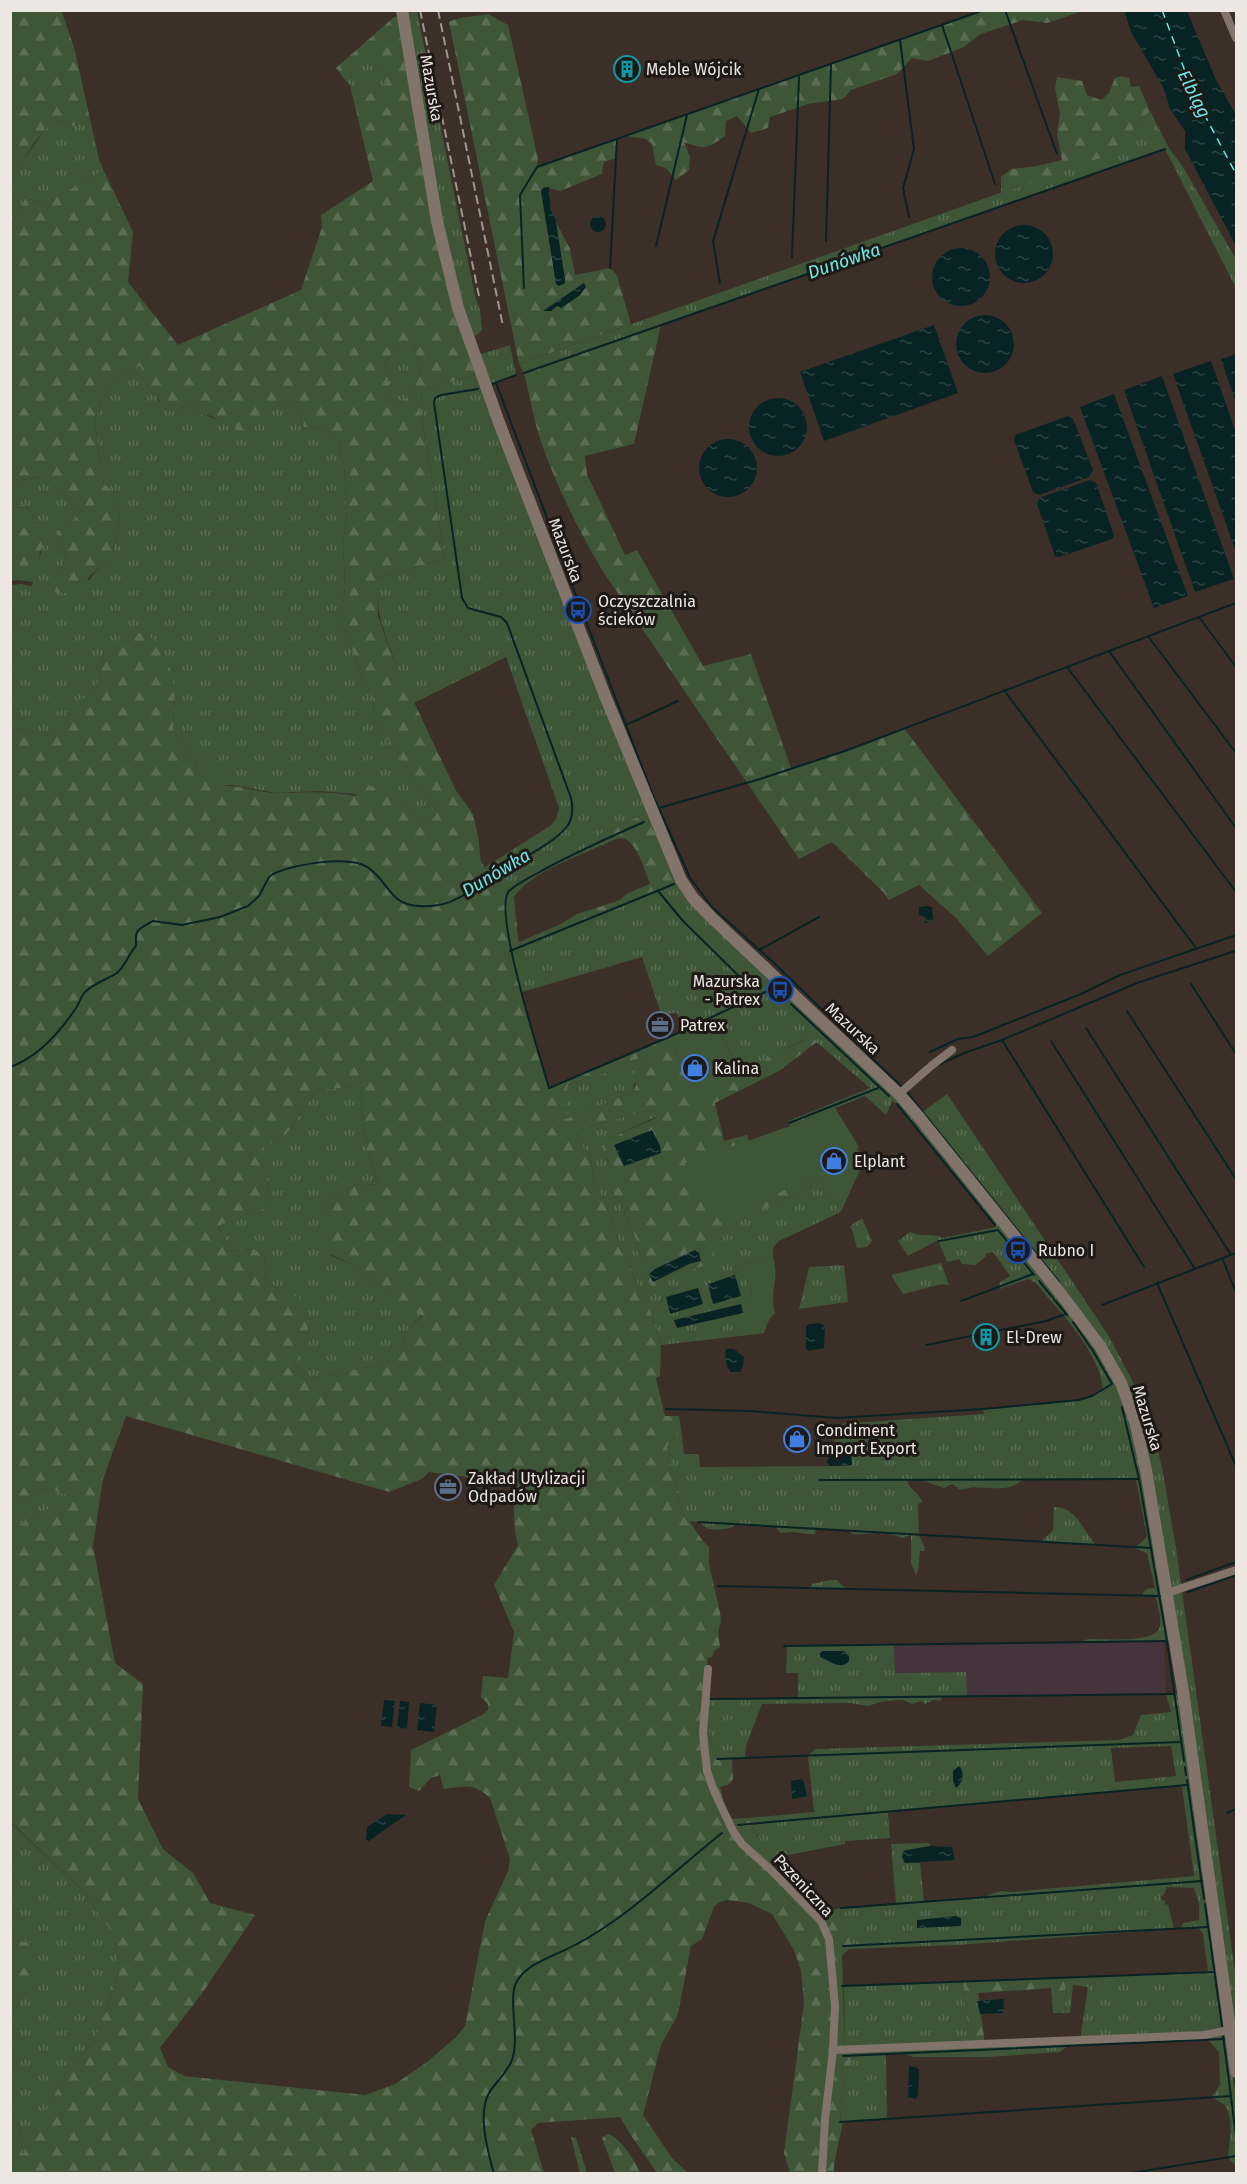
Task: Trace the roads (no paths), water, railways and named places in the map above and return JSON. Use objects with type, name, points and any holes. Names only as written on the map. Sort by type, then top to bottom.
[{"type":"main road","name":"Mazurska","points":[[402,10],[437,221],[458,308],[509,449],[604,693],[681,880],[699,904],[899,1095],[1061,1294],[1100,1346],[1131,1408],[1139,1434],[1185,1701],[1236,2072]]},
{"type":"street","points":[[1224,10],[1236,38]]},
{"type":"street","points":[[899,1095],[952,1050]]},
{"type":"street","points":[[1167,1593],[1236,1570]]},
{"type":"street","name":"Pszeniczna","points":[[708,1669],[703,1733],[707,1772],[733,1831],[742,1844],[821,1921],[827,1931],[835,2006],[822,2174]]},
{"type":"street","points":[[833,2050],[1204,2035],[1230,2030]]},
{"type":"water","name":"Elbląg","points":[[1124,11],[1187,11],[1216,80],[1236,115],[1236,246],[1185,149],[1185,131],[1170,109],[1163,87],[1131,32]]},
{"type":"water","points":[[549,187],[551,211],[555,216],[565,279],[565,283],[559,286],[556,284],[541,191]]},
{"type":"water","points":[[598,216],[604,218],[606,224],[604,230],[598,232],[592,230],[590,224],[592,218]]},
{"type":"water","points":[[1018,225],[1030,225],[1045,233],[1053,248],[1053,260],[1045,275],[1030,283],[1018,283],[1003,275],[995,260],[995,248],[1003,233]]},
{"type":"water","points":[[955,248],[967,248],[982,256],[990,271],[990,283],[982,298],[967,306],[955,306],[940,298],[932,283],[932,271],[940,256]]},
{"type":"water","points":[[584,283],[586,287],[580,295],[561,308],[557,306],[551,311],[543,311]]},
{"type":"water","points":[[979,315],[991,315],[1006,323],[1014,338],[1014,350],[1006,365],[991,373],[979,373],[964,365],[956,350],[956,338],[964,323]]},
{"type":"water","points":[[934,325],[958,393],[824,441],[800,372]]},
{"type":"water","points":[[1236,354],[1236,403],[1221,359]]},
{"type":"water","points":[[1211,361],[1236,433],[1236,552],[1173,374]]},
{"type":"water","points":[[1162,376],[1234,579],[1195,592],[1124,390]]},
{"type":"water","points":[[1114,394],[1188,596],[1154,608],[1080,407]]},
{"type":"water","points":[[772,398],[784,398],[799,406],[807,421],[807,433],[799,448],[784,456],[772,456],[757,448],[749,433],[749,421],[757,406]]},
{"type":"water","points":[[1068,416],[1073,419],[1093,470],[1089,477],[1039,495],[1033,492],[1014,440],[1015,435]]},
{"type":"water","points":[[722,439],[734,439],[749,447],[757,462],[757,474],[749,489],[734,497],[722,497],[707,489],[699,474],[699,462],[707,447]]},
{"type":"water","points":[[1090,480],[1096,483],[1114,535],[1112,539],[1059,557],[1055,556],[1037,504],[1039,498]]},
{"type":"water","points":[[919,907],[932,907],[933,920],[925,923],[925,917],[919,915]]},
{"type":"water","points":[[652,1130],[661,1153],[624,1166],[614,1145]]},
{"type":"water","points":[[695,1250],[699,1253],[701,1261],[689,1264],[653,1282],[649,1274],[655,1269]]},
{"type":"water","points":[[735,1275],[741,1296],[713,1304],[708,1284]]},
{"type":"water","points":[[698,1288],[703,1304],[670,1314],[666,1297]]},
{"type":"water","points":[[741,1304],[743,1313],[677,1328],[674,1320]]},
{"type":"water","points":[[820,1323],[825,1326],[824,1348],[808,1351],[806,1327],[809,1324]]},
{"type":"water","points":[[726,1349],[734,1349],[744,1357],[740,1372],[729,1370],[726,1362]]},
{"type":"water","points":[[831,1451],[851,1452],[852,1465],[830,1466],[827,1462]]},
{"type":"water","points":[[823,1651],[844,1651],[849,1655],[849,1661],[843,1665],[836,1664],[820,1657]]},
{"type":"water","points":[[384,1700],[395,1701],[392,1727],[381,1726]]},
{"type":"water","points":[[400,1701],[409,1702],[407,1729],[397,1728]]},
{"type":"water","points":[[420,1703],[437,1705],[434,1732],[417,1730]]},
{"type":"water","points":[[959,1766],[962,1777],[956,1788],[953,1771]]},
{"type":"water","points":[[803,1779],[807,1796],[792,1799],[791,1781]]},
{"type":"water","points":[[387,1814],[406,1815],[369,1841],[366,1840],[367,1827]]},
{"type":"water","points":[[930,1846],[952,1847],[955,1860],[905,1863],[902,1857],[903,1851]]},
{"type":"water","points":[[956,1916],[961,1918],[961,1926],[917,1928],[917,1920]]},
{"type":"water","points":[[1004,1999],[1003,2013],[980,2014],[977,2001]]},
{"type":"water","points":[[909,2066],[919,2070],[916,2099],[908,2097]]},
{"type":"waterway","points":[[524,288],[520,195],[537,167],[984,10]]},
{"type":"waterway","points":[[1005,10],[1057,154]]},
{"type":"waterway","points":[[1233,21],[1236,28]]},
{"type":"waterway","points":[[942,25],[995,184]]},
{"type":"waterway","points":[[900,40],[914,149],[903,188],[909,217]]},
{"type":"waterway","points":[[826,241],[831,64]]},
{"type":"waterway","points":[[792,257],[799,77]]},
{"type":"waterway","points":[[720,283],[713,241],[759,89]]},
{"type":"waterway","points":[[656,246],[687,115]]},
{"type":"waterway","points":[[610,268],[617,139]]},
{"type":"waterway","name":"Dunówka","points":[[524,373],[1165,149]]},
{"type":"waterway","name":"Dunówka","points":[[489,385],[516,375]]},
{"type":"waterway","points":[[496,383],[567,571]]},
{"type":"waterway","name":"Dunówka","points":[[10,1067],[21,1063],[48,1043],[63,1026],[85,992],[120,970],[136,946],[138,930],[153,921],[182,925],[220,917],[248,906],[259,896],[273,874],[308,864],[337,861],[361,864],[370,869],[396,898],[409,905],[442,904],[465,895],[544,846],[568,825],[572,812],[571,798],[507,623],[501,617],[468,608],[462,598],[434,403],[435,398],[441,395],[478,389]]},
{"type":"waterway","points":[[572,585],[652,793],[690,878],[712,907],[775,964],[903,1088]]},
{"type":"waterway","points":[[659,808],[760,779],[845,751],[1236,603]]},
{"type":"waterway","points":[[1199,617],[1236,667]]},
{"type":"waterway","points":[[1148,636],[1236,753]]},
{"type":"waterway","points":[[1109,651],[1236,828]]},
{"type":"waterway","points":[[1067,667],[1236,892]]},
{"type":"waterway","points":[[1004,690],[1196,948]]},
{"type":"waterway","points":[[626,725],[678,701]]},
{"type":"waterway","points":[[644,822],[590,846],[509,891],[506,904],[507,926],[512,954],[549,1088],[669,1037],[776,987]]},
{"type":"waterway","points":[[510,951],[674,884]]},
{"type":"waterway","points":[[658,891],[683,921],[751,988]]},
{"type":"waterway","points":[[759,950],[819,917]]},
{"type":"waterway","points":[[930,1052],[958,1039],[973,1037],[1081,994],[1120,975],[1236,935]]},
{"type":"waterway","points":[[938,1065],[1137,983],[1235,951],[1236,953]]},
{"type":"waterway","points":[[1191,984],[1236,1054]]},
{"type":"waterway","points":[[774,988],[780,994]]},
{"type":"waterway","points":[[791,1004],[889,1096]]},
{"type":"waterway","points":[[1127,1011],[1236,1179]]},
{"type":"waterway","points":[[1086,1028],[1231,1255]]},
{"type":"waterway","points":[[1002,1040],[1144,1267]]},
{"type":"waterway","points":[[1051,1041],[1195,1269]]},
{"type":"waterway","points":[[789,1123],[878,1088]]},
{"type":"waterway","points":[[907,1092],[1059,1282]]},
{"type":"waterway","points":[[897,1104],[995,1225]]},
{"type":"waterway","points":[[939,1241],[998,1230],[1034,1275]]},
{"type":"waterway","points":[[1102,1305],[1236,1253]]},
{"type":"waterway","points":[[1222,1258],[1236,1292]]},
{"type":"waterway","points":[[961,1301],[1033,1274]]},
{"type":"waterway","points":[[1039,1281],[1067,1315]]},
{"type":"waterway","points":[[1157,1283],[1236,1466]]},
{"type":"waterway","points":[[926,1345],[1046,1321],[1066,1314]]},
{"type":"waterway","points":[[666,1409],[750,1411],[837,1418],[983,1409],[1079,1400],[1092,1396],[1112,1384],[1073,1322]]},
{"type":"waterway","points":[[1122,1407],[1139,1479],[1167,1641],[1184,1761]]},
{"type":"waterway","points":[[819,1480],[1139,1479]]},
{"type":"waterway","points":[[698,1522],[1151,1548]]},
{"type":"waterway","points":[[1186,1580],[1236,1562]]},
{"type":"waterway","points":[[1188,1592],[1236,1575]]},
{"type":"waterway","points":[[718,1586],[1160,1596]]},
{"type":"waterway","points":[[784,1646],[1167,1641]]},
{"type":"waterway","points":[[711,1699],[1174,1694]]},
{"type":"waterway","points":[[717,1759],[1181,1742]]},
{"type":"waterway","points":[[1185,1767],[1186,1775]]},
{"type":"waterway","points":[[1187,1780],[1204,1899]]},
{"type":"waterway","points":[[738,1825],[1187,1785]]},
{"type":"waterway","points":[[1227,1813],[1236,1809]]},
{"type":"waterway","points":[[494,2174],[485,2133],[484,2111],[489,2093],[512,2060],[515,2041],[513,1999],[516,1983],[527,1970],[577,1944],[616,1920],[722,1833]]},
{"type":"waterway","points":[[841,1908],[1202,1881]]},
{"type":"waterway","points":[[1205,1904],[1222,2026]]},
{"type":"waterway","points":[[843,1946],[1208,1927]]},
{"type":"waterway","points":[[842,1986],[1214,1972]]},
{"type":"waterway","points":[[1223,2035],[1236,2136]]},
{"type":"waterway","points":[[843,2056],[1224,2039]]},
{"type":"waterway","points":[[840,2122],[1231,2096]]},
{"type":"waterway","points":[[1125,2174],[1236,2156]]},
{"type":"railway","points":[[420,10],[479,296]]},
{"type":"railway","points":[[438,10],[503,326]]},
{"type":"place","name":"Meble Wójcik","points":[[627,69]]},
{"type":"place","name":"Oczyszczalnia ścieków","points":[[578,610]]},
{"type":"place","name":"Mazurska - Patrex","points":[[780,990]]},
{"type":"place","name":"Patrex","points":[[660,1025]]},
{"type":"place","name":"Kalina","points":[[695,1068]]},
{"type":"place","name":"Elplant","points":[[834,1161]]},
{"type":"place","name":"Rubno I","points":[[1018,1250]]},
{"type":"place","name":"El-Drew","points":[[986,1337]]},
{"type":"place","name":"Condiment Import Export","points":[[797,1439]]},
{"type":"place","name":"Zakład Utylizacji Odpadów","points":[[448,1487]]}]
